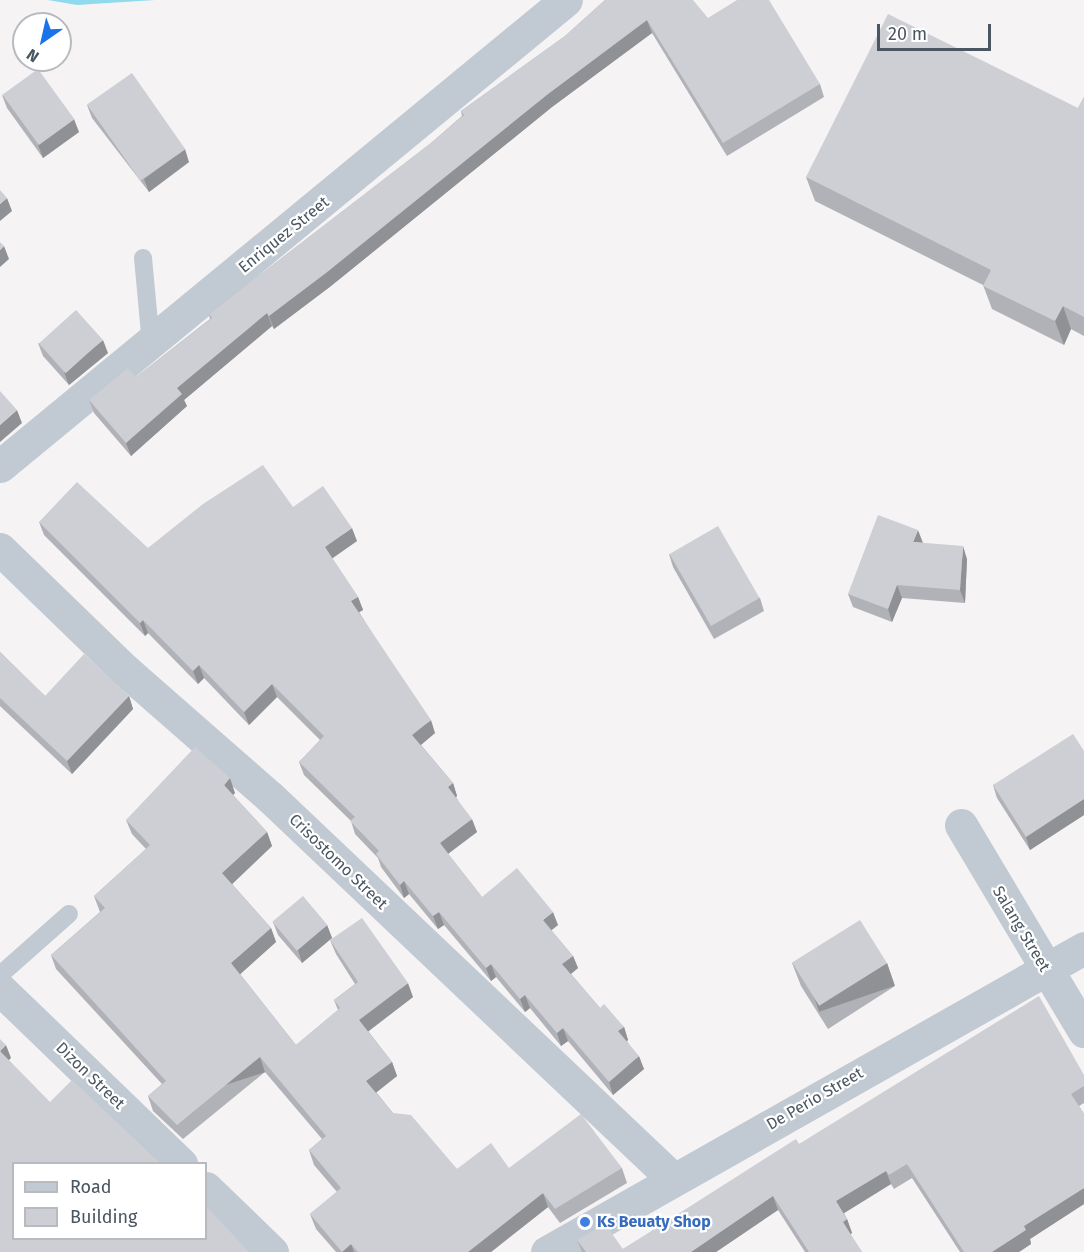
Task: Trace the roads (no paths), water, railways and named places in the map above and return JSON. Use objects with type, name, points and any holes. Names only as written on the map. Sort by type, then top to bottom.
[{"type":"street","name":"Enriquez Street","points":[[0,466],[151,345],[566,0]]},
{"type":"street","name":"Crisostomo Street","points":[[0,549],[126,671],[270,797],[673,1179]]},
{"type":"street","name":"Salang Street","points":[[961,825],[1044,969],[1084,1031]]},
{"type":"street","name":"De Perio Street","points":[[547,1252],[1084,948]]},
{"type":"street","name":"Dizon Street","points":[[0,989],[179,1162]]},
{"type":"street","points":[[207,1189],[272,1252]]},
{"type":"lane","points":[[143,258],[151,345]]},
{"type":"lane","points":[[0,975],[69,914]]},
{"type":"water","points":[[48,0],[155,0],[77,5]]},
{"type":"place","name":"Ks Beuaty Shop","points":[[585,1222]]}]
